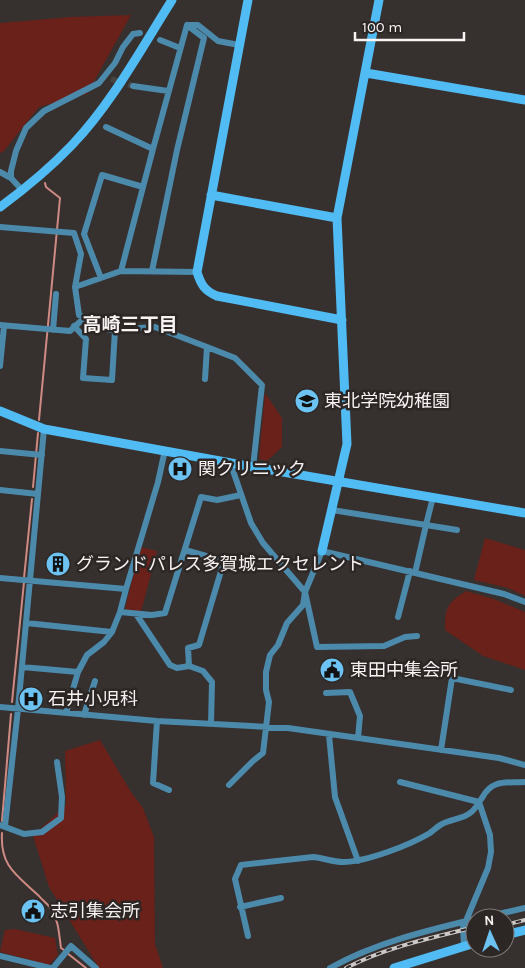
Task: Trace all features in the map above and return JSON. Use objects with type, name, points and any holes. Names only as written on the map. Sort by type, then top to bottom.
[{"type":"street","points":[[0,207],[46,170],[73,144],[96,116],[172,0]]},
{"type":"street","points":[[248,0],[210,195],[197,272],[200,283],[208,292],[217,296],[342,320]]},
{"type":"street","points":[[229,785],[263,753],[269,702],[266,690],[266,672],[270,655],[278,645],[287,623],[303,605],[305,592],[322,551],[347,444],[337,218],[379,0]]},
{"type":"street","points":[[187,25],[198,25],[218,41],[239,45]]},
{"type":"street","points":[[121,271],[187,25]]},
{"type":"street","points":[[152,271],[177,150],[204,38],[187,25]]},
{"type":"street","points":[[11,178],[16,151],[26,128],[44,112],[99,83],[133,34],[140,33]]},
{"type":"street","points":[[160,40],[180,48]]},
{"type":"street","points":[[366,73],[525,100]]},
{"type":"street","points":[[104,77],[111,79]]},
{"type":"street","points":[[133,86],[168,91]]},
{"type":"street","points":[[106,127],[153,149]]},
{"type":"street","points":[[0,172],[11,178],[22,190]]},
{"type":"street","points":[[101,278],[84,234],[102,174],[143,187]]},
{"type":"street","points":[[210,195],[337,218]]},
{"type":"street","points":[[0,227],[74,233],[81,254],[75,287],[79,315],[84,318],[109,330],[155,327],[235,358],[262,385],[253,467]]},
{"type":"street","points":[[75,287],[121,271],[197,272]]},
{"type":"street","points":[[49,329],[56,294]]},
{"type":"street","points":[[0,366],[2,325],[70,331],[84,318]]},
{"type":"street","points":[[74,326],[86,338],[82,378],[112,380],[115,330]]},
{"type":"street","points":[[205,379],[208,347]]},
{"type":"street","points":[[0,411],[44,428],[253,467],[525,513]]},
{"type":"street","points":[[44,428],[38,455],[38,494],[26,581],[26,623],[22,667],[3,825],[24,834],[42,832],[61,818],[62,797],[57,762]]},
{"type":"street","points":[[66,713],[78,672],[87,654],[104,642],[112,632],[120,612],[158,482],[165,450]]},
{"type":"street","points":[[0,451],[38,455]]},
{"type":"street","points":[[230,462],[251,523],[264,543],[305,592],[317,647],[384,646],[405,637],[417,636]]},
{"type":"street","points":[[0,490],[38,494]]},
{"type":"street","points":[[120,612],[152,615],[166,613],[201,497],[216,500],[241,495]]},
{"type":"street","points":[[398,617],[413,572],[433,497]]},
{"type":"street","points":[[332,510],[457,530]]},
{"type":"street","points":[[185,550],[224,561],[199,645],[188,648],[189,666]]},
{"type":"street","points":[[322,551],[504,594],[525,602]]},
{"type":"street","points":[[0,578],[126,589]]},
{"type":"street","points":[[136,614],[170,665],[177,668],[189,666],[203,671],[212,682],[211,724]]},
{"type":"street","points":[[26,623],[112,632]]},
{"type":"street","points":[[22,667],[78,672]]},
{"type":"street","points":[[441,750],[452,678],[511,690]]},
{"type":"street","points":[[84,715],[95,681]]},
{"type":"street","points":[[326,692],[350,692],[360,716],[358,738]]},
{"type":"street","points":[[0,707],[156,721],[288,728],[499,758],[525,766]]},
{"type":"street","points":[[156,721],[153,783],[169,790]]},
{"type":"street","points":[[329,734],[335,797],[358,861]]},
{"type":"street","points":[[400,782],[479,802]]},
{"type":"street","points":[[248,936],[235,879],[241,865],[313,857],[341,862],[358,861],[410,843],[441,824],[469,814],[476,808],[491,786],[500,783],[525,782]]},
{"type":"street","points":[[471,908],[488,868],[491,852],[490,835],[479,802]]},
{"type":"street","points":[[240,906],[281,898]]},
{"type":"street","points":[[330,968],[364,951],[396,940],[465,921]]},
{"type":"street","points":[[394,968],[464,946],[463,928],[465,923]]},
{"type":"street","points":[[0,956],[52,968],[71,946],[96,968]]},
{"type":"shaded area","points":[[131,15],[87,94],[39,107],[3,152],[0,153],[0,23],[71,17]]},
{"type":"shaded area","points":[[265,393],[282,418],[282,447],[267,461],[259,459]]},
{"type":"shaded area","points":[[485,538],[525,550],[525,596],[508,588],[474,580]]},
{"type":"shaded area","points":[[140,547],[157,551],[141,612],[125,609]]},
{"type":"shaded area","points":[[466,591],[494,599],[525,612],[525,670],[483,656],[445,630],[448,607]]},
{"type":"shaded area","points":[[100,740],[131,792],[143,808],[154,837],[155,944],[163,968],[99,968],[49,887],[33,836],[66,805],[65,751]]},
{"type":"shaded area","points":[[15,929],[55,938],[58,955],[49,965],[0,952],[5,930]]},
{"type":"waterway","points":[[39,420],[60,198],[46,187],[45,183]]},
{"type":"waterway","points":[[33,487],[38,433]]},
{"type":"waterway","points":[[24,578],[32,499]]},
{"type":"waterway","points":[[12,702],[24,582]]},
{"type":"waterway","points":[[2,821],[11,714]]},
{"type":"waterway","points":[[2,833],[2,845],[7,862],[17,876],[52,910],[57,924],[61,948],[64,950]]},
{"type":"waterway","points":[[67,953],[86,968]]},
{"type":"tunnel","points":[[111,79],[133,86]]},
{"type":"railway","points":[[515,922],[525,920]]},
{"type":"railway","points":[[346,968],[377,954],[425,939],[465,929]]},
{"type":"place","name":"東北学院幼稚園","points":[[307,401]]},
{"type":"place","name":"関クリニック","points":[[180,469]]},
{"type":"place","name":"グランドパレス多賀城エクセレント","points":[[58,564]]},
{"type":"place","name":"東田中集会所","points":[[332,670]]},
{"type":"place","name":"石井小児科","points":[[31,699]]},
{"type":"place","name":"志引集会所","points":[[33,911]]},
{"type":"district","name":"高崎三丁目","points":[[130,324]]}]
